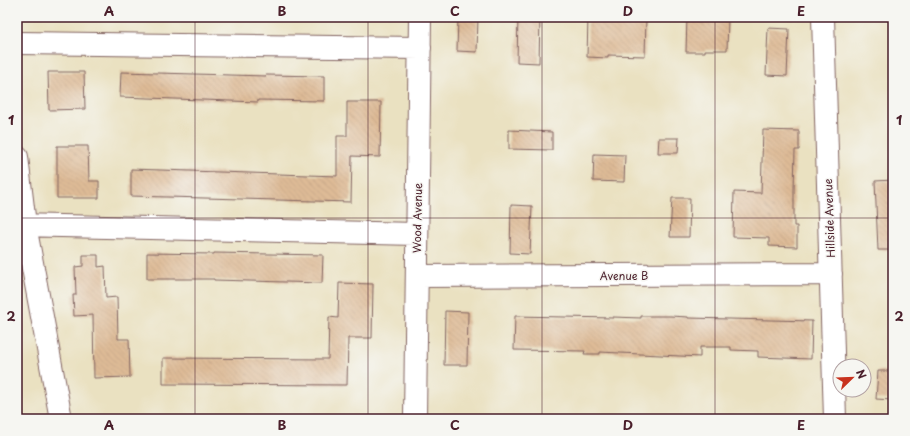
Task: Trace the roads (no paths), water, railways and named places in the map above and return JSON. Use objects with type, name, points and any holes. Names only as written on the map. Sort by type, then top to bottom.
[{"type":"street","name":"Wood Avenue","points":[[415,419],[420,17]]},
{"type":"street","name":"Hillside Avenue","points":[[823,17],[835,419]]},
{"type":"street","points":[[17,42],[420,48]]},
{"type":"street","points":[[17,157],[21,225],[61,419]]},
{"type":"street","points":[[21,225],[417,234]]},
{"type":"street","name":"Avenue B","points":[[417,276],[831,274]]}]
